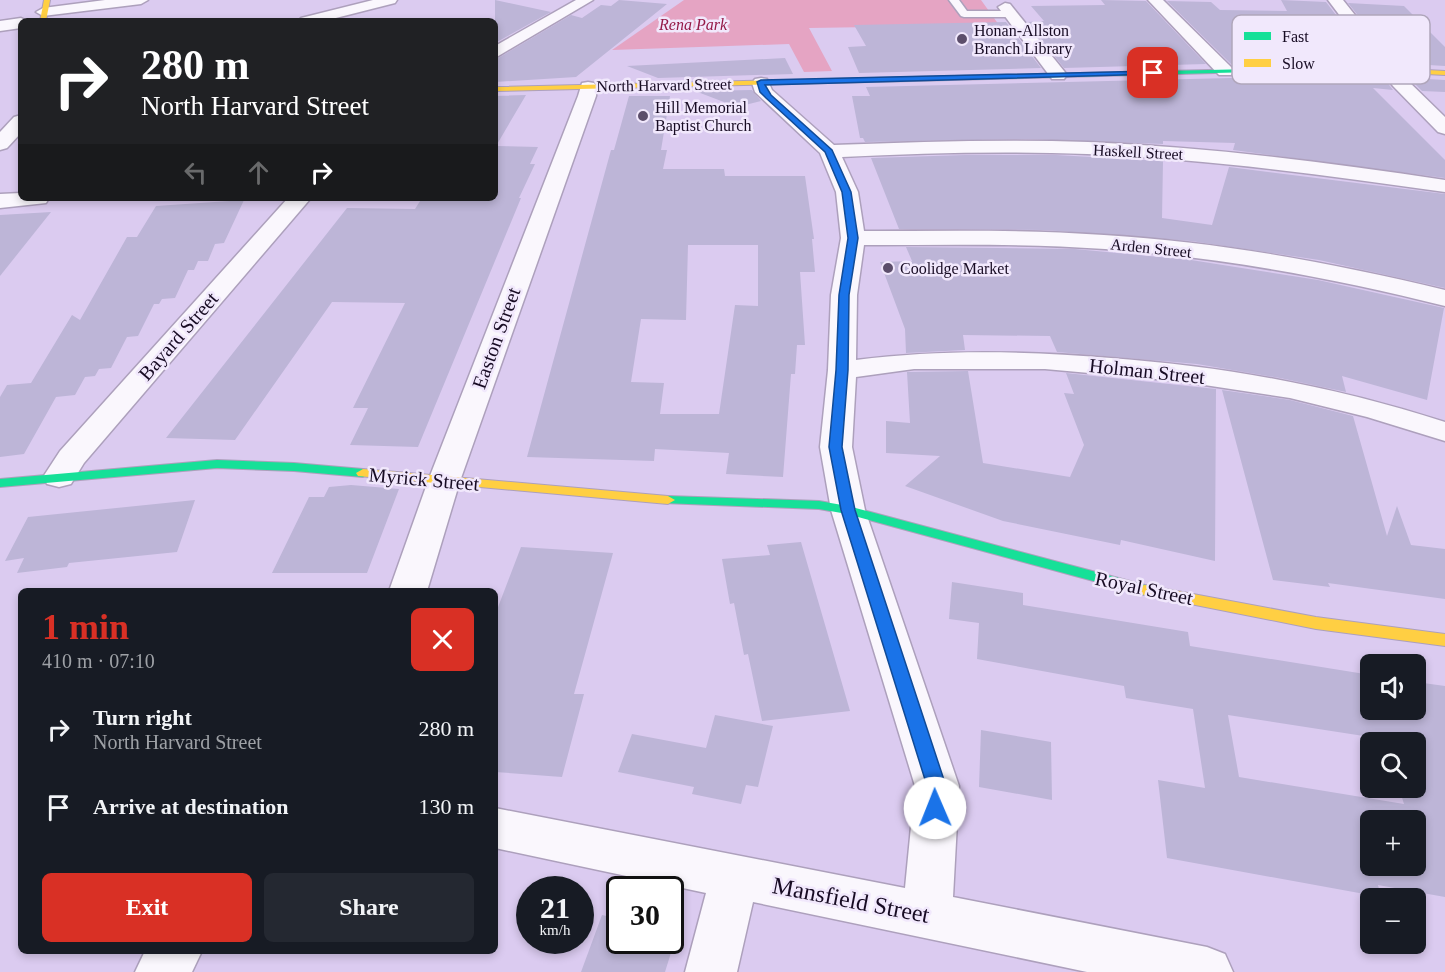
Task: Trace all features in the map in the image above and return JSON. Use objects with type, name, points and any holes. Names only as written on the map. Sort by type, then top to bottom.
[{"type":"main road","name":"North Harvard Street","points":[[498,89],[1232,71]]},
{"type":"main road","name":"North Harvard Street","points":[[1430,73],[1445,74]]},
{"type":"main road","name":"Myrick Street","points":[[0,483],[217,464],[294,467],[645,499],[819,505],[848,510]]},
{"type":"main road","name":"Royal Street","points":[[848,510],[1105,580],[1246,610],[1393,635],[1445,640]]},
{"type":"street","points":[[44,15],[141,0]]},
{"type":"street","points":[[318,18],[390,0]]},
{"type":"street","points":[[555,0],[583,2]]},
{"type":"street","points":[[1155,0],[1225,71]]},
{"type":"street","points":[[1335,0],[1347,15]]},
{"type":"street","points":[[498,51],[583,2]]},
{"type":"street","points":[[1008,11],[1058,75]]},
{"type":"street","points":[[0,26],[18,23]]},
{"type":"street","points":[[761,82],[764,92],[829,151],[847,192],[853,238],[844,295],[842,370],[836,447],[848,510],[937,786],[927,914]]},
{"type":"street","points":[[1401,84],[1445,129]]},
{"type":"street","name":"Easton Street","points":[[409,588],[444,481],[583,107],[588,87]]},
{"type":"street","points":[[0,144],[18,124]]},
{"type":"street","name":"Haskell Street","points":[[829,151],[935,147],[1123,150],[1310,167],[1445,186]]},
{"type":"street","points":[[0,201],[18,200]]},
{"type":"street","name":"Bayard Street","points":[[59,477],[71,458],[297,201]]},
{"type":"street","name":"Arden Street","points":[[853,238],[1015,238],[1134,245],[1215,254],[1327,272],[1445,298]]},
{"type":"street","name":"Holman Street","points":[[842,370],[914,361],[1045,361],[1178,372],[1290,389],[1377,410],[1445,432]]},
{"type":"street","name":"Mansfield Street","points":[[498,829],[1207,972]]},
{"type":"street","points":[[711,972],[734,878]]},
{"type":"street","points":[[161,972],[175,954]]},
{"type":"lane","points":[[954,0],[964,14],[1008,11]]},
{"type":"green space","name":"Rena Park","points":[[684,0],[981,0],[999,25],[809,28],[832,71],[804,72],[789,44],[612,50]]},
{"type":"building","points":[[495,0],[551,12],[498,41],[498,18],[495,18]]},
{"type":"building","points":[[619,0],[667,4],[576,77],[498,82],[498,58],[571,15],[582,18],[601,5],[611,6]]},
{"type":"building","points":[[1101,0],[1146,1],[1206,64],[1064,68],[1027,22],[1044,21],[1031,6],[1105,5]]},
{"type":"building","points":[[1281,0],[1326,2],[1336,15],[1232,15],[1231,64],[1167,1],[1211,2],[1220,10],[1287,11]]},
{"type":"building","points":[[1348,3],[1404,6],[1413,15],[1358,15]]},
{"type":"building","points":[[1006,22],[1041,68],[859,73],[848,47],[866,46],[854,25]]},
{"type":"building","points":[[1430,32],[1445,47],[1445,66],[1430,65]]},
{"type":"building","points":[[785,58],[793,74],[658,78],[627,66]]},
{"type":"building","points":[[1232,78],[1232,84],[1388,84],[1393,90],[1373,88],[1445,160],[1445,178],[1233,150],[1235,143],[1163,141],[1163,144],[1025,139],[865,142],[863,138],[860,138],[852,96],[870,96],[866,87]]},
{"type":"building","points":[[1430,79],[1445,80],[1445,92],[1422,91],[1415,84],[1430,84]]},
{"type":"building","points":[[752,90],[761,101],[737,107],[695,91]]},
{"type":"building","points":[[526,95],[498,143],[498,96]]},
{"type":"building","points":[[629,96],[670,96],[661,150],[667,150],[663,169],[724,169],[725,176],[805,176],[814,239],[812,239],[815,272],[800,272],[805,345],[797,345],[795,374],[791,374],[783,477],[726,474],[729,453],[655,449],[654,461],[527,457],[611,150],[614,150]],"holes":[[[688,245],[758,245],[758,306],[735,305],[719,414],[660,414],[664,383],[631,382],[641,319],[686,320]]]},
{"type":"building","points":[[498,146],[538,147],[530,164],[535,164],[418,447],[350,445],[368,408],[353,408],[405,303],[332,302],[235,440],[166,438],[347,208],[415,209],[420,201],[498,201]]},
{"type":"building","points":[[1056,155],[1163,161],[1162,218],[1212,225],[1229,167],[1445,194],[1445,288],[1319,260],[1191,241],[1044,230],[899,229],[871,158]]},
{"type":"building","points":[[244,201],[224,243],[215,244],[208,261],[198,261],[194,270],[188,270],[175,298],[162,299],[159,304],[154,304],[138,336],[127,337],[111,368],[99,369],[95,376],[85,377],[75,395],[56,397],[24,454],[0,457],[0,397],[7,385],[31,383],[72,315],[80,320],[127,237],[137,237],[156,206]]},
{"type":"building","points":[[51,212],[0,276],[0,215]]},
{"type":"building","points":[[906,247],[1075,249],[1191,260],[1318,280],[1444,308],[1427,400],[1342,376],[1346,392],[1197,364],[1057,352],[1050,336],[963,335],[965,350],[906,353],[905,329],[880,262],[912,261]]},
{"type":"building","points":[[968,371],[983,463],[1070,477],[1084,445],[1064,393],[1074,394],[1066,373],[1216,389],[1215,561],[1121,540],[1120,545],[1003,521],[905,486],[940,456],[886,453],[886,421],[910,423],[907,372]]},
{"type":"building","points":[[1222,390],[1290,400],[1353,416],[1387,536],[1397,506],[1411,545],[1445,549],[1445,599],[1328,583],[1330,587],[1273,580]]},
{"type":"building","points":[[351,485],[399,489],[367,573],[272,573],[309,497],[324,497],[329,487]]},
{"type":"building","points":[[195,500],[177,552],[69,563],[67,567],[17,573],[24,558],[5,561],[28,517]]},
{"type":"building","points":[[801,542],[850,711],[762,721],[748,654],[744,655],[734,603],[730,604],[722,559],[770,555],[767,545]]},
{"type":"building","points":[[521,547],[613,553],[574,694],[584,694],[562,777],[498,772],[498,607]]},
{"type":"building","points":[[952,582],[1023,593],[1023,605],[1188,632],[1190,646],[1360,673],[1360,720],[1426,720],[1426,683],[1445,686],[1445,897],[1426,894],[1426,888],[1395,888],[1378,885],[1379,888],[1360,888],[1360,893],[1167,858],[1158,780],[1205,788],[1193,709],[1126,698],[1124,686],[977,659],[979,623],[949,619]],"holes":[[[1228,715],[1360,735],[1360,732],[1426,732],[1426,798],[1402,798],[1404,804],[1239,777]]]},
{"type":"building","points":[[715,715],[773,726],[758,787],[746,785],[741,804],[692,794],[694,787],[618,772],[632,734],[706,748]]},
{"type":"building","points":[[981,730],[1051,742],[1052,800],[979,787]]},
{"type":"building","points":[[602,915],[606,916],[606,954],[671,954],[665,972],[581,972],[588,954],[594,954],[594,937]]},
{"type":"traffic: fast","points":[[912,79],[1232,71]]},
{"type":"traffic: fast","points":[[0,483],[217,464],[363,473]]},
{"type":"traffic: fast","points":[[668,500],[819,505],[848,510],[1145,590]]},
{"type":"traffic: slow","points":[[44,18],[47,0]]},
{"type":"traffic: slow","points":[[1430,72],[1445,73]]},
{"type":"traffic: slow","points":[[498,89],[912,79]]},
{"type":"traffic: slow","points":[[363,473],[668,500]]},
{"type":"traffic: slow","points":[[1145,590],[1316,623],[1445,640]]},
{"type":"place","name":"Honan-Allston Branch Library","points":[[962,39]]},
{"type":"place","name":"Hill Memorial Baptist Church","points":[[643,116]]},
{"type":"place","name":"Coolidge Market","points":[[888,268]]},
{"type":"route","points":[[935,808],[937,786],[848,510],[836,447],[842,370],[844,295],[853,238],[847,192],[829,151],[764,92],[761,82],[1153,73]]}]
